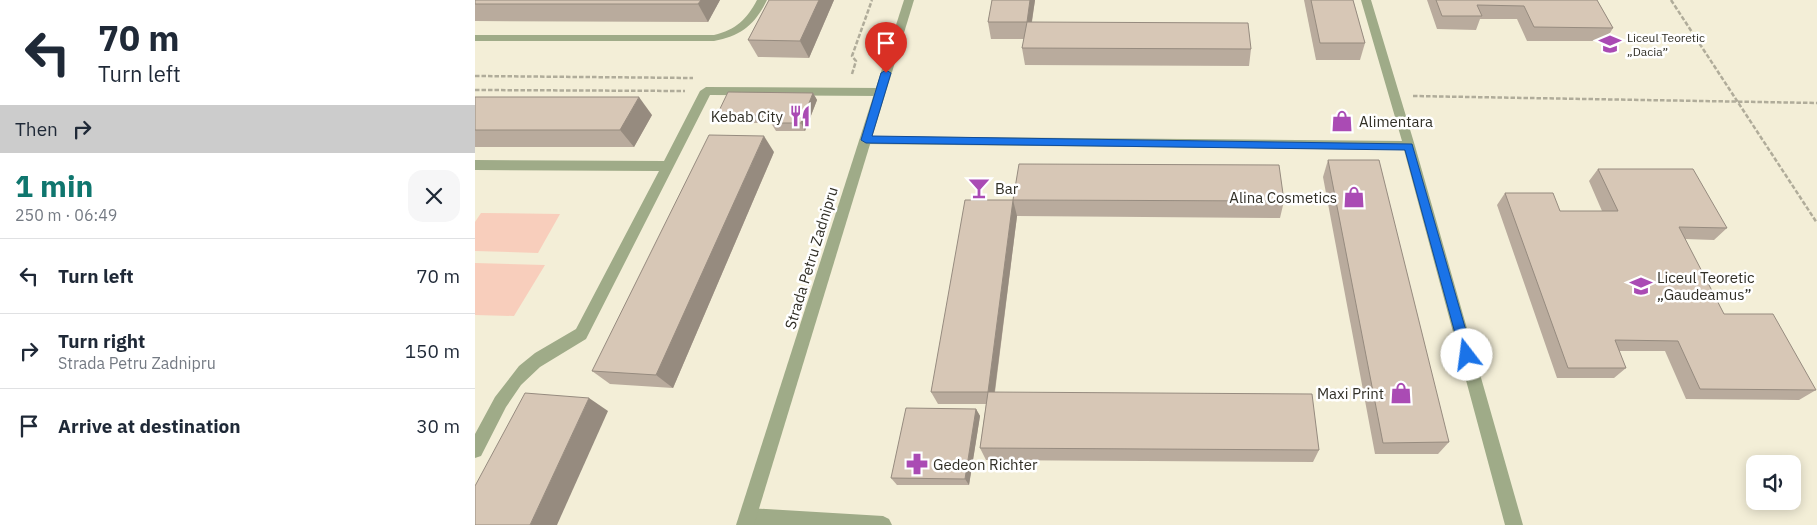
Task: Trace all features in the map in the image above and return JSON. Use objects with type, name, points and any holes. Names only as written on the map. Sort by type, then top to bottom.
[{"type":"street","points":[[475,38],[714,38],[729,36],[739,32],[749,22],[762,0]]},
{"type":"street","name":"Strada Petru Zadnipru","points":[[746,521],[909,0]]},
{"type":"street","points":[[1366,0],[1409,146],[1514,525]]},
{"type":"street","points":[[475,450],[508,390],[525,370],[536,361],[570,344],[581,334],[706,91],[881,92]]},
{"type":"street","points":[[866,140],[1409,146]]},
{"type":"street","points":[[475,165],[667,166]]},
{"type":"street","points":[[746,521],[883,525]]},
{"type":"path","points":[[850,78],[856,61],[852,56],[872,0]]},
{"type":"path","points":[[1671,0],[1817,223]]},
{"type":"path","points":[[475,76],[695,78]]},
{"type":"path","points":[[475,90],[706,91]]},
{"type":"path","points":[[1394,96],[1817,103]]},
{"type":"shaded area","points":[[481,213],[560,214],[538,253],[475,251],[475,222]]},
{"type":"shaded area","points":[[475,263],[545,265],[514,316],[475,315]]},
{"type":"building","points":[[475,0],[701,0],[698,4],[475,4]]},
{"type":"building","points":[[769,0],[819,0],[800,41],[748,40]]},
{"type":"building","points":[[992,0],[1030,0],[1027,22],[988,22]]},
{"type":"building","points":[[1311,0],[1353,0],[1365,43],[1320,43]]},
{"type":"building","points":[[1436,0],[1597,0],[1613,28],[1534,27],[1524,6],[1477,5],[1482,16],[1442,16]]},
{"type":"building","points":[[1027,22],[1248,23],[1251,49],[1022,48]]},
{"type":"building","points":[[728,92],[813,93],[801,123],[771,123],[774,115],[717,115]]},
{"type":"building","points":[[475,97],[639,97],[620,130],[475,130]]},
{"type":"building","points":[[709,135],[764,136],[656,375],[592,371]]},
{"type":"building","points":[[1328,160],[1379,160],[1449,442],[1383,443]]},
{"type":"building","points":[[1019,164],[1279,165],[1284,201],[1013,200]]},
{"type":"building","points":[[1598,169],[1693,169],[1727,228],[1679,227],[1724,314],[1773,314],[1816,390],[1700,389],[1678,341],[1615,340],[1626,368],[1568,368],[1505,193],[1553,193],[1560,211],[1618,211]]},
{"type":"building","points":[[965,200],[1013,200],[988,392],[931,392]]},
{"type":"building","points":[[988,392],[1312,394],[1319,450],[980,448]]},
{"type":"building","points":[[525,393],[589,398],[530,525],[475,525],[475,486]]},
{"type":"building","points":[[906,408],[976,409],[965,479],[891,478]]},
{"type":"place","name":"Liceul Teoretic „Dacia”","points":[[1610,44]]},
{"type":"place","name":"Kebab City","points":[[800,116]]},
{"type":"place","name":"Alimentara","points":[[1342,121]]},
{"type":"place","name":"Bar","points":[[979,188]]},
{"type":"place","name":"Alina Cosmetics","points":[[1354,197]]},
{"type":"place","name":"Liceul Teoretic „Gaudeamus”","points":[[1641,286]]},
{"type":"place","name":"Maxi Print","points":[[1401,393]]},
{"type":"place","name":"Gedeon Richter","points":[[917,464]]},
{"type":"route","points":[[886,73],[866,140],[930,139],[1409,146],[1467,355]]}]
